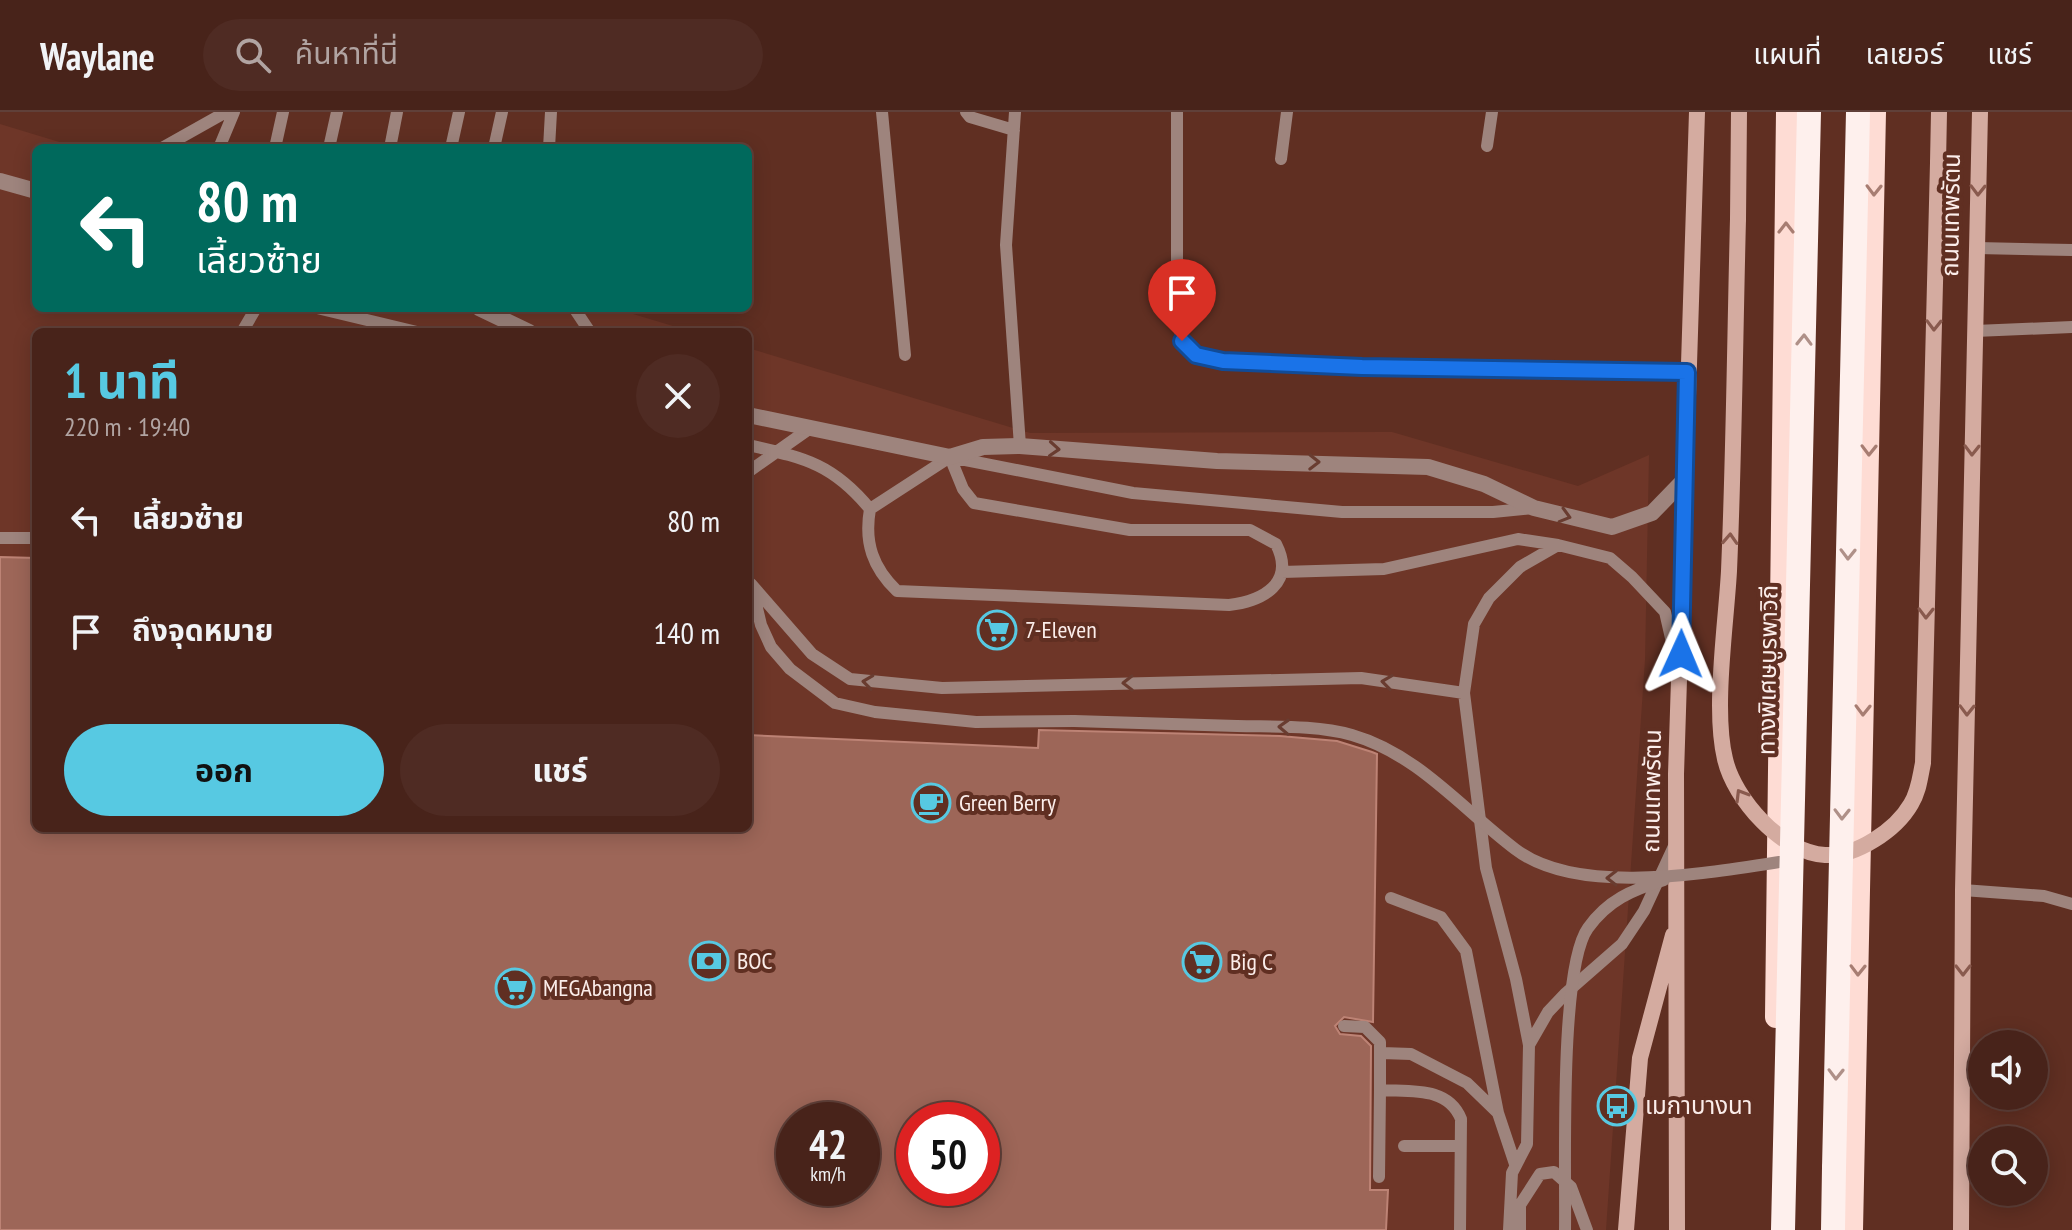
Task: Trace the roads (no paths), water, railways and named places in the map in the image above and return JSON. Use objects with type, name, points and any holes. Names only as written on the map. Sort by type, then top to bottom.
[{"type":"highway","points":[[1771,1230],[1784,563],[1787,112]]},
{"type":"highway","name":"ทางพิเศษบูรพาวิถี","points":[[1783,1230],[1809,112]]},
{"type":"highway","points":[[1833,1230],[1858,112]]},
{"type":"highway","points":[[1852,1230],[1875,112]]},
{"type":"main road","name":"ถนนเทพรัตน","points":[[1677,1230],[1679,915],[1676,842],[1687,372],[1697,112]]},
{"type":"main road","points":[[1739,112],[1732,507],[1721,738],[1734,782],[1759,820],[1790,841],[1825,855],[1868,842],[1899,820],[1919,786],[1923,763],[1939,112]]},
{"type":"main road","name":"ถนนเทพรัตน","points":[[1961,1230],[1963,890],[1980,112]]},
{"type":"main road","points":[[1626,1230],[1640,1058],[1679,915]]},
{"type":"street","points":[[0,181],[32,190]]},
{"type":"street","points":[[488,312],[521,328]]},
{"type":"street","points":[[752,416],[950,457],[983,447],[1020,446],[1217,461],[1428,467],[1484,484],[1534,508],[1612,527],[1652,513],[1684,480]]},
{"type":"lane","points":[[169,144],[226,112]]},
{"type":"lane","points":[[221,144],[234,112]]},
{"type":"lane","points":[[276,144],[283,112]]},
{"type":"lane","points":[[330,144],[337,112]]},
{"type":"lane","points":[[391,144],[397,112]]},
{"type":"lane","points":[[452,144],[459,112]]},
{"type":"lane","points":[[495,144],[502,112]]},
{"type":"lane","points":[[549,144],[551,112]]},
{"type":"lane","points":[[882,112],[905,355]]},
{"type":"lane","points":[[966,112],[970,117],[1014,130]]},
{"type":"lane","points":[[1015,112],[1006,245],[1020,446]]},
{"type":"lane","points":[[1177,112],[1177,309],[1182,341],[1196,355],[1223,361],[1362,367],[1687,372]]},
{"type":"lane","points":[[1281,159],[1287,112]]},
{"type":"lane","points":[[1487,146],[1492,112]]},
{"type":"lane","points":[[1977,248],[2072,250]]},
{"type":"lane","points":[[334,312],[400,328]]},
{"type":"lane","points":[[487,312],[510,328]]},
{"type":"lane","points":[[1975,331],[2072,327]]},
{"type":"lane","points":[[752,469],[809,429]]},
{"type":"lane","points":[[752,446],[824,466],[850,485],[870,509]]},
{"type":"lane","points":[[950,457],[963,489],[974,503],[1130,530],[1250,530],[1276,544],[1283,563],[1282,572],[1275,588],[1264,596],[1229,605],[897,591],[881,576],[871,557],[866,527],[870,509],[950,457],[1133,493],[1328,510],[1493,512],[1534,508]]},
{"type":"lane","points":[[0,538],[32,538]]},
{"type":"lane","points":[[1282,572],[1384,569],[1518,539],[1610,558],[1665,612],[1681,683]]},
{"type":"lane","points":[[1515,1164],[1527,1144],[1529,1045],[1516,979],[1486,868],[1464,693],[1474,624],[1489,598],[1520,567],[1558,545]]},
{"type":"lane","points":[[752,585],[812,654],[850,679],[942,688],[1361,678],[1464,693]]},
{"type":"lane","points":[[752,593],[771,647],[790,669],[835,703],[875,712],[976,722],[1074,721],[1302,728],[1351,735],[1391,749],[1436,782],[1518,852],[1554,868],[1615,879],[1825,855]]},
{"type":"lane","points":[[1529,1045],[1548,1012],[1622,944],[1644,911],[1676,842]]},
{"type":"lane","points":[[1565,1230],[1570,1002],[1576,955],[1587,929],[1613,900],[1636,889],[1690,872]]},
{"type":"lane","points":[[1963,890],[2044,896],[2072,904]]},
{"type":"lane","points":[[1391,898],[1441,917],[1466,951],[1498,1113],[1515,1164],[1509,1230]]},
{"type":"lane","points":[[1344,1026],[1365,1027],[1380,1042],[1379,1177]]},
{"type":"lane","points":[[1382,1053],[1411,1054],[1436,1064],[1467,1083],[1498,1113]]},
{"type":"lane","points":[[1380,1090],[1445,1097],[1456,1108],[1461,1119],[1460,1230]]},
{"type":"lane","points":[[1404,1146],[1460,1146]]},
{"type":"lane","points":[[1520,1230],[1520,1205],[1540,1174],[1554,1172],[1571,1187],[1587,1230]]},
{"type":"place","name":"7-Eleven","points":[[997,630]]},
{"type":"place","name":"Green Berry","points":[[931,803]]},
{"type":"place","name":"BOC","points":[[709,961]]},
{"type":"place","name":"Big C","points":[[1202,962]]},
{"type":"place","name":"MEGAbangna","points":[[515,988]]},
{"type":"place","name":"เมกาบางนา","points":[[1617,1106]]}]
